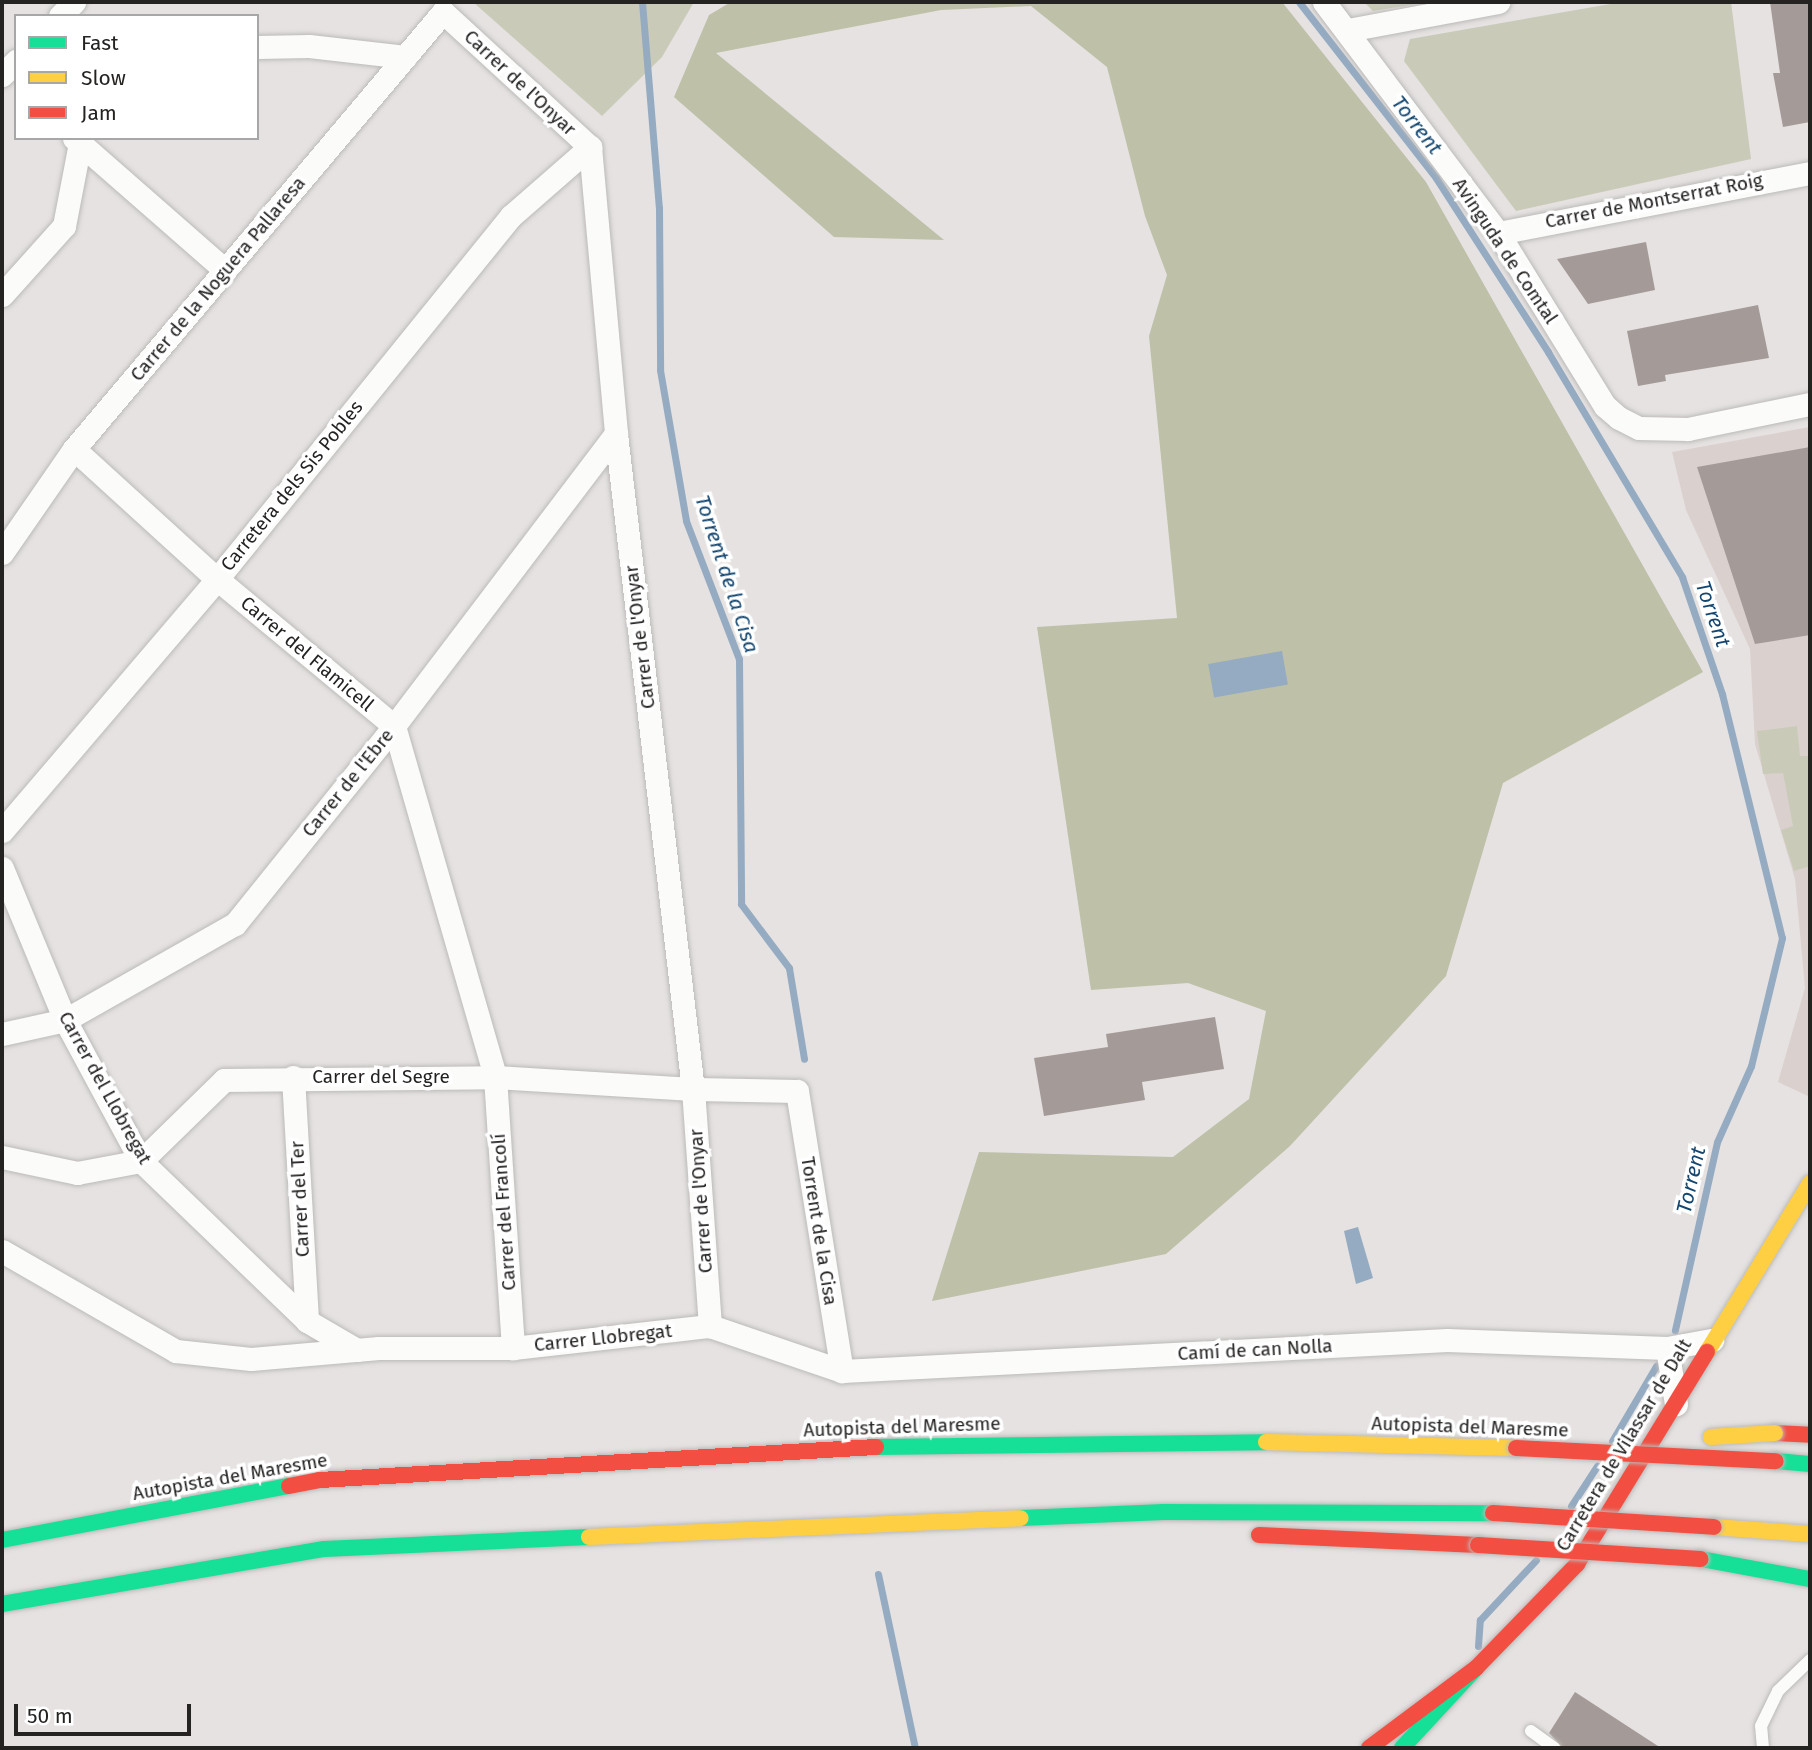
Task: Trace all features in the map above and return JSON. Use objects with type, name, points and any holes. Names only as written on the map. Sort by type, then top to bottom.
[{"type":"main road","name":"Carretera de Vilassar de Dalt","points":[[1368,1748],[1476,1668],[1577,1564],[1810,1183]]},
{"type":"main road","points":[[1516,1448],[1775,1433],[1810,1434]]},
{"type":"main road","name":"Autopista del Maresme","points":[[2,1540],[334,1479],[906,1445],[1208,1441],[1516,1448],[1810,1464]]},
{"type":"main road","points":[[2,1604],[324,1549],[918,1519],[1243,1509],[1493,1513],[1810,1534]]},
{"type":"main road","points":[[918,1519],[1156,1530]]},
{"type":"main road","points":[[1236,1534],[1701,1559],[1810,1578]]},
{"type":"main road","points":[[1402,1748],[1476,1668]]},
{"type":"street","name":"Avinguda de Comtal","points":[[1324,2],[1348,30],[1498,233],[1605,406],[1639,428],[1688,429],[1810,404]]},
{"type":"street","points":[[1348,30],[1499,2]]},
{"type":"street","name":"Carrer de la Noguera Pallaresa","points":[[2,553],[74,449],[443,12]]},
{"type":"street","name":"Carrer de l'Onyar","points":[[443,12],[590,147],[615,434],[693,1089],[710,1326]]},
{"type":"street","points":[[259,47],[309,46],[405,57]]},
{"type":"street","points":[[78,140],[225,270]]},
{"type":"street","points":[[2,295],[64,226],[78,140]]},
{"type":"street","name":"Carretera dels Sis Pobles","points":[[2,831],[217,579],[511,216],[590,147]]},
{"type":"street","name":"Carrer de Montserrat Roig","points":[[1498,233],[1810,173]]},
{"type":"street","name":"Carrer de l'Ebre","points":[[2,1034],[65,1020],[235,924],[394,726],[615,434]]},
{"type":"street","name":"Carrer del Flamicell","points":[[74,449],[217,579],[394,726]]},
{"type":"street","points":[[394,726],[495,1077]]},
{"type":"street","name":"Carrer del Llobregat","points":[[2,868],[65,1020],[141,1161],[307,1321],[358,1350]]},
{"type":"street","name":"Carrer del Segre","points":[[141,1161],[224,1080],[293,1077],[495,1077],[693,1089],[796,1091]]},
{"type":"street","name":"Carrer del Ter","points":[[293,1077],[307,1321]]},
{"type":"street","name":"Carrer del Francolí","points":[[495,1077],[513,1348]]},
{"type":"street","name":"Torrent de la Cisa","points":[[796,1091],[842,1371]]},
{"type":"street","points":[[2,1157],[77,1173],[141,1161]]},
{"type":"street","name":"Carrer Llobregat","points":[[2,1251],[176,1351],[251,1359],[358,1350],[513,1348],[710,1326],[842,1371]]},
{"type":"street","name":"Camí de can Nolla","points":[[842,1371],[1447,1340],[1667,1348],[1712,1340]]},
{"type":"street","points":[[1667,1348],[1676,1404]]},
{"type":"lane","points":[[1763,1748],[1761,1726],[1778,1691],[1810,1660]]},
{"type":"lane","points":[[1531,1731],[1554,1748]]},
{"type":"shaded area","points":[[1810,427],[1810,1097],[1778,1082],[1805,988],[1795,879],[1755,744],[1750,649],[1686,510],[1672,452]]},
{"type":"green space","points":[[473,2],[694,2],[662,57],[602,116]]},
{"type":"green space","points":[[731,2],[1282,2],[1426,182],[1703,672],[1503,783],[1446,976],[1290,1146],[1166,1254],[932,1301],[979,1152],[1173,1157],[1249,1099],[1266,1011],[1188,983],[1091,990],[1037,627],[1177,618],[1149,336],[1167,275],[1145,216],[1107,67],[1031,6],[941,10],[716,53],[944,240],[834,237],[674,97],[709,15]]},
{"type":"green space","points":[[1364,2],[1429,2],[1373,11]]},
{"type":"green space","points":[[1622,2],[1731,2],[1751,159],[1516,211],[1404,61],[1410,39]]},
{"type":"green space","points":[[1797,726],[1800,756],[1810,756],[1810,866],[1794,871],[1781,830],[1793,826],[1783,773],[1763,774],[1757,731]]},
{"type":"water","points":[[1282,651],[1288,684],[1214,698],[1208,664]]},
{"type":"water","points":[[1358,1227],[1373,1278],[1356,1284],[1344,1231]]},
{"type":"building","points":[[1770,2],[1810,2],[1810,122],[1783,127],[1773,73],[1780,73]]},
{"type":"building","points":[[1646,242],[1655,290],[1588,304],[1557,259]]},
{"type":"building","points":[[1758,305],[1769,358],[1665,375],[1666,381],[1638,386],[1627,331]]},
{"type":"building","points":[[1810,447],[1810,635],[1755,644],[1697,467]]},
{"type":"building","points":[[1215,1017],[1224,1069],[1142,1082],[1145,1100],[1044,1116],[1034,1058],[1108,1047],[1106,1034]]},
{"type":"building","points":[[1575,1692],[1661,1748],[1563,1748],[1549,1733]]},
{"type":"waterway","name":"Torrent de la Cisa","points":[[642,2],[659,208],[660,370],[686,521],[739,659],[741,904],[789,968],[804,1059]]},
{"type":"waterway","name":"Torrent","points":[[1299,2],[1436,178],[1548,352],[1682,577],[1722,694],[1782,938],[1751,1066],[1717,1142],[1675,1330]]},
{"type":"waterway","name":"Torrent","points":[[1612,1441],[1656,1366]]},
{"type":"waterway","name":"Torrent","points":[[1571,1506],[1597,1466]]},
{"type":"waterway","name":"Torrent","points":[[1478,1646],[1480,1620],[1536,1560]]},
{"type":"waterway","name":"Torrent de la Cisa","points":[[878,1574],[915,1748]]},
{"type":"traffic: fast","points":[[876,1447],[1266,1442]]},
{"type":"traffic: fast","points":[[1776,1461],[1810,1464]]},
{"type":"traffic: fast","points":[[2,1540],[289,1486]]},
{"type":"traffic: fast","points":[[1021,1518],[1164,1512],[1493,1513]]},
{"type":"traffic: fast","points":[[2,1604],[324,1549],[589,1537]]},
{"type":"traffic: fast","points":[[1701,1559],[1810,1579]]},
{"type":"traffic: fast","points":[[1402,1748],[1476,1668]]},
{"type":"traffic: slow","points":[[1707,1352],[1810,1183]]},
{"type":"traffic: slow","points":[[1711,1437],[1775,1433]]},
{"type":"traffic: slow","points":[[1266,1442],[1516,1448]]},
{"type":"traffic: slow","points":[[589,1537],[1021,1518]]},
{"type":"traffic: slow","points":[[1714,1527],[1810,1534]]},
{"type":"traffic: jam","points":[[1369,1748],[1476,1668],[1577,1564],[1707,1352]]},
{"type":"traffic: jam","points":[[1775,1433],[1810,1435]]},
{"type":"traffic: jam","points":[[289,1486],[320,1480],[876,1447]]},
{"type":"traffic: jam","points":[[1516,1448],[1776,1461]]},
{"type":"traffic: jam","points":[[1493,1513],[1714,1527]]},
{"type":"traffic: jam","points":[[1259,1535],[1478,1545]]},
{"type":"traffic: jam","points":[[1478,1545],[1701,1559]]}]
